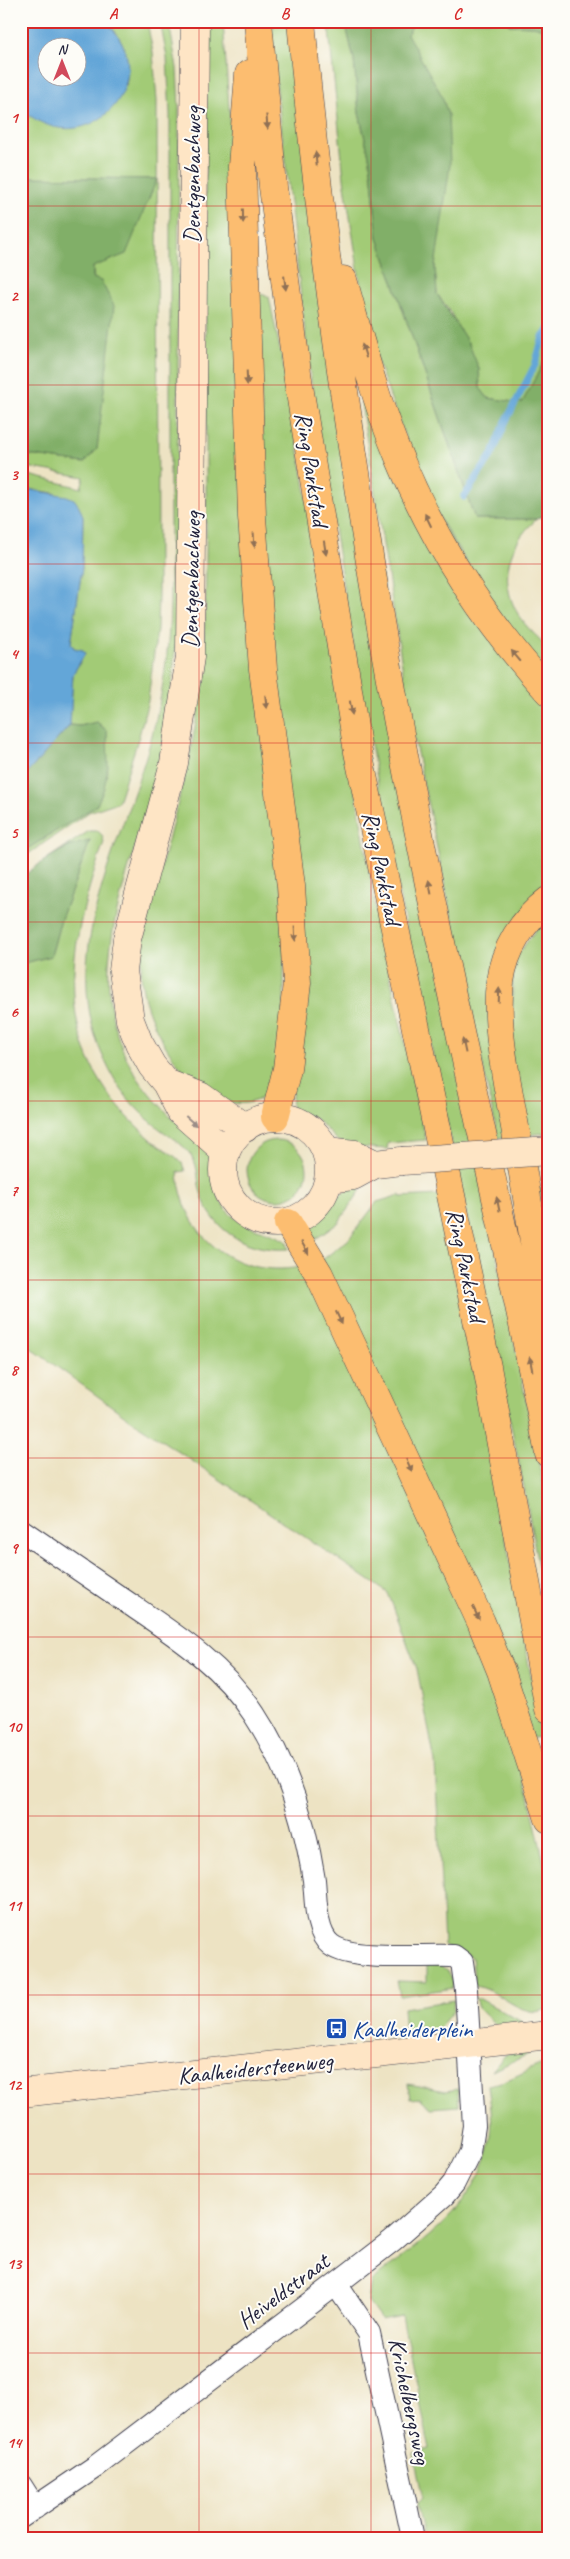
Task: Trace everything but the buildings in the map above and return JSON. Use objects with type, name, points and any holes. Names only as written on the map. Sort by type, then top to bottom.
[{"type":"highway","points":[[253,21],[242,167],[252,517],[263,669],[292,894],[297,983],[288,1069],[275,1118]]},
{"type":"highway","name":"Ring Parkstad","points":[[258,21],[273,187],[298,380],[358,752],[488,1367],[549,1709]]},
{"type":"highway","name":"Ring Parkstad","points":[[301,21],[321,207],[359,484],[392,689],[430,890],[547,1428]]},
{"type":"highway","points":[[321,207],[378,398],[398,456],[429,524],[470,593],[495,630],[549,692]]},
{"type":"highway","points":[[549,900],[520,928],[511,946],[500,983],[499,1009],[509,1096],[549,1336]]},
{"type":"highway","points":[[288,1222],[318,1274],[481,1622],[501,1671],[549,1819]]},
{"type":"street","name":"Dentgenbachweg","points":[[180,21],[193,59]]},
{"type":"street","name":"Dentgenbachweg","points":[[195,21],[193,59],[190,657],[174,763],[127,939],[123,972],[126,1003],[136,1036],[152,1066],[166,1083],[181,1112],[226,1152]]},
{"type":"street","points":[[166,1083],[200,1096],[245,1128]]},
{"type":"street","points":[[275,1118],[300,1123],[311,1130],[326,1151],[329,1179],[324,1194],[315,1207],[303,1217],[288,1222],[272,1224],[256,1220],[242,1211],[232,1199],[225,1184],[223,1168],[226,1152],[237,1135],[259,1120],[275,1118]]},
{"type":"street","points":[[326,1151],[355,1154],[388,1163]]},
{"type":"street","points":[[329,1179],[354,1176],[388,1163],[549,1151]]},
{"type":"street","name":"Heiveldstraat","points":[[21,1530],[195,1649],[227,1679],[254,1713],[275,1748],[287,1774],[304,1831],[320,1926],[327,1941],[347,1952],[394,1956],[450,1956],[459,1959],[464,1967],[474,2126],[470,2150],[463,2167],[444,2195],[393,2240],[95,2467],[28,2513]]},
{"type":"street","name":"Kaalheidersteenweg","points":[[21,2093],[549,2035]]},
{"type":"street","name":"Krichelbergsweg","points":[[336,2284],[369,2334],[413,2538]]},
{"type":"street","points":[[21,2486],[28,2513]]},
{"type":"green space","points":[[105,21],[147,21],[153,53],[157,100],[158,596],[157,629],[148,701],[118,802],[89,812],[21,859],[21,853],[97,805],[107,731],[97,722],[80,726],[70,725],[73,674],[85,654],[83,650],[74,648],[71,644],[82,568],[83,516],[55,493],[21,488],[21,473],[81,488],[84,477],[21,466],[21,454],[84,463],[97,449],[102,392],[93,267],[157,179],[21,177],[21,108],[31,117],[126,86],[128,68],[125,50],[122,42]]},
{"type":"green space","points":[[160,21],[168,21],[170,28],[177,68],[179,109],[177,623],[173,679],[165,735],[148,807],[116,914],[110,950],[109,986],[114,1022],[126,1057],[143,1085],[163,1109],[211,1157],[220,1200],[235,1218],[286,1241],[289,1249],[260,1247],[247,1243],[234,1237],[214,1219],[201,1193],[196,1165],[189,1152],[140,1112],[110,1072],[92,1022],[87,982],[90,941],[98,900],[151,739],[165,672],[168,638],[170,604],[170,114],[167,58]]},
{"type":"green space","points":[[207,21],[223,21],[284,889],[284,1045],[267,1095],[246,1103],[225,1101],[205,1091],[187,1074],[171,1054],[158,1032],[148,1010],[141,976],[145,930],[193,739],[203,663],[206,568],[205,179]]},
{"type":"green space","points":[[269,21],[289,21],[488,1212],[549,1514],[549,1627],[524,1487],[390,851],[346,604],[310,374]]},
{"type":"green space","points":[[328,21],[345,21],[354,60],[359,113],[370,160],[378,238],[475,519],[537,519],[517,542],[511,555],[508,583],[510,597],[516,611],[548,649],[550,659],[549,680],[520,650],[427,497],[369,339],[344,179]]},
{"type":"green space","points":[[345,21],[416,21],[407,34],[442,96],[448,115],[450,165],[435,267],[437,294],[469,344],[479,369],[480,388],[488,398],[522,403],[549,352],[549,512],[537,519],[475,519],[378,238],[370,160],[359,113],[354,60]]},
{"type":"green space","points":[[416,21],[506,21],[509,25],[534,26],[549,31],[549,352],[522,404],[488,398],[480,388],[479,369],[450,311],[437,294],[435,267],[442,96],[406,34]]},
{"type":"green space","points":[[506,21],[549,21],[549,31],[534,26],[509,25]]},
{"type":"green space","points":[[21,177],[157,179],[126,254],[93,267],[93,278],[101,281],[114,306],[97,449],[84,463],[21,454]]},
{"type":"green space","points":[[258,293],[269,297],[289,392],[377,917],[426,1140],[388,1143],[387,1149],[357,1147],[338,1141],[316,1119],[291,1108],[294,1075],[270,668]]},
{"type":"green space","points":[[370,401],[549,705],[549,889],[514,923],[510,1137],[498,1138],[412,729],[361,403]]},
{"type":"green space","points":[[97,722],[107,731],[108,767],[104,788],[97,805],[21,853],[21,780],[70,725],[80,726]]},
{"type":"green space","points":[[89,831],[98,831],[102,835],[104,842],[92,878],[76,948],[74,982],[76,1016],[85,1050],[101,1082],[125,1114],[152,1140],[182,1163],[185,1171],[178,1172],[182,1196],[191,1217],[203,1235],[218,1250],[237,1261],[258,1267],[281,1269],[305,1266],[488,1664],[529,1796],[549,1885],[549,2009],[536,2012],[523,2009],[490,1991],[475,1986],[472,1958],[444,1945],[435,1762],[417,1669],[388,1593],[124,1415],[21,1341],[21,964],[51,956],[61,919],[90,841],[67,847],[45,860]]},
{"type":"green space","points":[[90,841],[61,919],[51,956],[21,964],[21,878],[62,850]]},
{"type":"green space","points":[[549,912],[549,1133],[524,1135],[507,1027],[516,957]]},
{"type":"green space","points":[[277,1140],[294,1145],[302,1153],[307,1170],[302,1187],[294,1195],[277,1200],[260,1195],[252,1187],[247,1170],[252,1153],[260,1145]]},
{"type":"green space","points":[[356,1184],[361,1190],[338,1223],[313,1241],[306,1226],[342,1193]]},
{"type":"green space","points":[[549,1187],[549,1255],[539,1188]]},
{"type":"green space","points":[[400,1195],[400,1197],[439,1195],[475,1370],[542,1737],[531,1738],[322,1260],[348,1240],[377,1202]]},
{"type":"green space","points":[[427,1964],[446,1970],[453,1982],[453,1988],[400,1996],[397,1981],[427,1982]]},
{"type":"green space","points":[[475,1999],[480,1999],[522,2022],[522,2025],[497,2026],[478,2008]]},
{"type":"green space","points":[[454,2000],[453,2011],[437,2030],[405,2033],[403,2008]]},
{"type":"green space","points":[[528,2050],[529,2054],[492,2071],[506,2054]]},
{"type":"green space","points":[[549,2062],[549,2538],[424,2538],[417,2504],[423,2498],[413,2453],[430,2450],[402,2316],[381,2320],[368,2302],[371,2281],[410,2252],[447,2220],[463,2202],[476,2182],[485,2160],[491,2135],[488,2085],[504,2081]]},
{"type":"green space","points":[[408,2084],[446,2091],[458,2089],[459,2106],[431,2108],[420,2098],[410,2099]]},
{"type":"water","points":[[29,21],[105,21],[122,43],[128,67],[124,89],[112,108],[94,122],[72,128],[48,125],[23,110],[21,29]]},
{"type":"water","points":[[21,488],[67,496],[74,499],[83,516],[82,568],[71,644],[74,648],[83,650],[85,654],[73,674],[70,725],[21,780]]},
{"type":"waterway","points":[[464,497],[493,453],[506,421],[535,365],[543,337],[549,329]]},
{"type":"place","name":"Kaalheiderplein","points":[[336,2029]]}]
